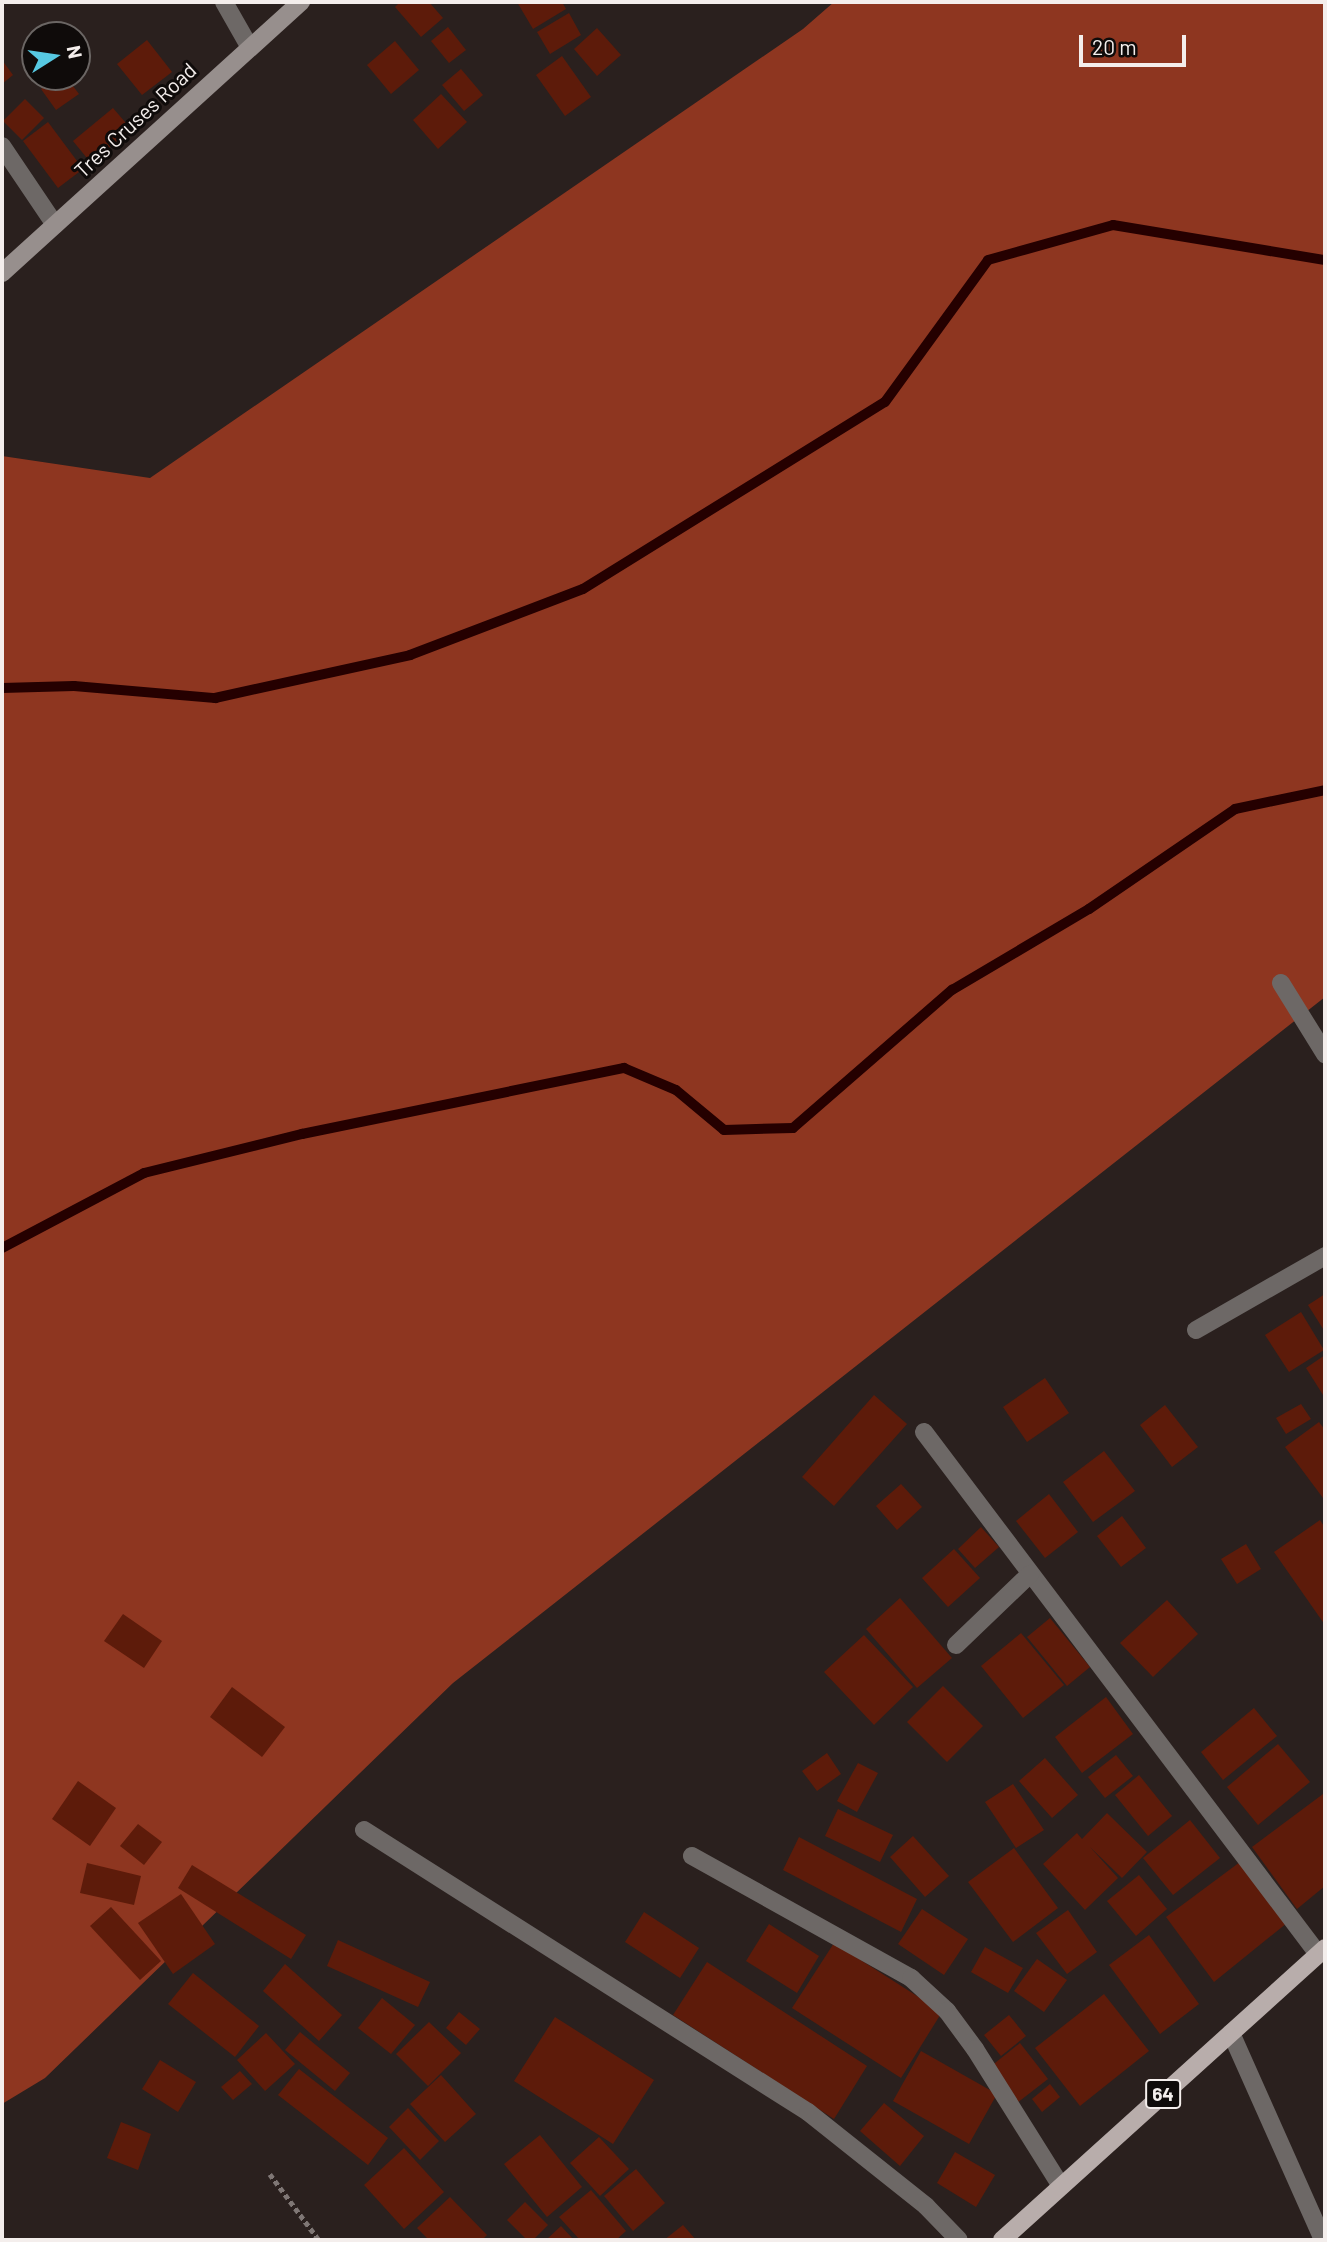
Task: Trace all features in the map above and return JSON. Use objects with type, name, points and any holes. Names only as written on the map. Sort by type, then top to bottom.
[{"type":"main road","name":"Tres Cruses Road","points":[[2,273],[249,46],[301,2]]},
{"type":"main road","name":"64","points":[[1002,2240],[1322,1951]]},
{"type":"street","points":[[224,2],[249,46]]},
{"type":"street","points":[[2,146],[55,225]]},
{"type":"street","points":[[1281,983],[1325,1054]]},
{"type":"street","points":[[1196,1330],[1325,1256]]},
{"type":"street","points":[[924,1432],[1030,1574],[1322,1951]]},
{"type":"street","points":[[956,1645],[1030,1574]]},
{"type":"street","points":[[364,1830],[807,2112],[926,2206],[959,2240]]},
{"type":"street","points":[[692,1856],[911,1978],[947,2011],[975,2049],[1061,2186]]},
{"type":"street","points":[[1231,2033],[1323,2240]]},
{"type":"path","points":[[270,2174],[319,2240]]},
{"type":"shaded area","points":[[834,2],[1325,2],[1325,997],[453,1683],[45,2078],[2,2104],[2,456],[150,478],[803,29]]},
{"type":"building","points":[[400,2],[429,2],[443,18],[421,37],[395,7]]},
{"type":"building","points":[[517,2],[562,2],[566,9],[533,29]]},
{"type":"building","points":[[569,13],[581,35],[550,54],[537,32]]},
{"type":"building","points":[[448,27],[466,50],[449,63],[431,41]]},
{"type":"building","points":[[597,28],[621,55],[597,76],[574,49]]},
{"type":"building","points":[[147,40],[172,72],[142,95],[117,64]]},
{"type":"building","points":[[395,41],[419,70],[391,94],[367,65]]},
{"type":"building","points":[[562,56],[591,97],[565,116],[536,75]]},
{"type":"building","points":[[2,60],[13,75],[2,84]]},
{"type":"building","points":[[461,69],[483,95],[464,111],[442,85]]},
{"type":"building","points":[[42,91],[77,91],[79,94],[56,110]]},
{"type":"building","points":[[441,94],[467,122],[438,149],[413,120]]},
{"type":"building","points":[[25,99],[44,118],[22,140],[3,121]]},
{"type":"building","points":[[113,108],[131,129],[91,163],[73,141]]},
{"type":"building","points":[[48,122],[83,169],[58,188],[23,141]]},
{"type":"building","points":[[1325,1294],[1325,1332],[1308,1305]]},
{"type":"building","points":[[1301,1312],[1324,1350],[1289,1372],[1265,1335]]},
{"type":"building","points":[[1325,1355],[1325,1398],[1306,1368]]},
{"type":"building","points":[[1045,1378],[1069,1413],[1027,1442],[1003,1407]]},
{"type":"building","points":[[874,1395],[907,1424],[834,1506],[802,1477]]},
{"type":"building","points":[[1301,1404],[1311,1419],[1286,1434],[1276,1418]]},
{"type":"building","points":[[1165,1405],[1198,1447],[1172,1467],[1140,1425]]},
{"type":"building","points":[[1319,1422],[1325,1430],[1323,1498],[1285,1447]]},
{"type":"building","points":[[1104,1451],[1135,1491],[1093,1522],[1063,1482]]},
{"type":"building","points":[[901,1484],[922,1507],[897,1530],[876,1506]]},
{"type":"building","points":[[1049,1494],[1078,1532],[1045,1558],[1016,1521]]},
{"type":"building","points":[[1122,1516],[1146,1548],[1121,1567],[1097,1536]]},
{"type":"building","points":[[1320,1520],[1325,1528],[1325,1625],[1274,1552]]},
{"type":"building","points":[[981,1527],[999,1547],[975,1568],[958,1549]]},
{"type":"building","points":[[1246,1544],[1261,1569],[1237,1584],[1221,1559]]},
{"type":"building","points":[[954,1549],[980,1578],[948,1607],[922,1578]]},
{"type":"building","points":[[900,1598],[952,1658],[917,1688],[866,1629]]},
{"type":"building","points":[[1167,1600],[1198,1634],[1153,1677],[1120,1643]]},
{"type":"building","points":[[123,1614],[162,1641],[144,1668],[104,1641]]},
{"type":"building","points":[[1050,1618],[1090,1667],[1067,1686],[1027,1637]]},
{"type":"building","points":[[1021,1633],[1064,1685],[1023,1718],[981,1666]]},
{"type":"building","points":[[864,1635],[913,1687],[874,1725],[824,1672]]},
{"type":"building","points":[[943,1686],[983,1726],[947,1762],[907,1722]]},
{"type":"building","points":[[232,1687],[285,1727],[262,1757],[210,1717]]},
{"type":"building","points":[[1106,1697],[1133,1734],[1082,1773],[1055,1737]]},
{"type":"building","points":[[1254,1708],[1277,1736],[1223,1780],[1201,1752]]},
{"type":"building","points":[[1278,1744],[1310,1782],[1258,1825],[1227,1787]]},
{"type":"building","points":[[827,1753],[841,1774],[817,1791],[802,1771]]},
{"type":"building","points":[[1116,1755],[1133,1776],[1105,1798],[1088,1777]]},
{"type":"building","points":[[1045,1758],[1078,1795],[1052,1818],[1019,1781]]},
{"type":"building","points":[[858,1763],[878,1773],[857,1812],[837,1801]]},
{"type":"building","points":[[1139,1775],[1172,1816],[1148,1836],[1115,1795]]},
{"type":"building","points":[[78,1781],[116,1808],[90,1846],[52,1819]]},
{"type":"building","points":[[1013,1784],[1044,1830],[1016,1848],[985,1802]]},
{"type":"building","points":[[1323,1794],[1325,1886],[1297,1909],[1252,1847]]},
{"type":"building","points":[[838,1809],[893,1835],[880,1862],[825,1836]]},
{"type":"building","points":[[1107,1813],[1147,1852],[1122,1878],[1090,1847],[1118,1878],[1085,1910],[1043,1864],[1077,1833],[1082,1839]]},
{"type":"building","points":[[1190,1820],[1220,1858],[1173,1895],[1143,1858]]},
{"type":"building","points":[[138,1824],[162,1842],[144,1865],[120,1846]]},
{"type":"building","points":[[913,1836],[949,1876],[925,1897],[890,1857]]},
{"type":"building","points":[[799,1837],[917,1899],[901,1932],[783,1870]]},
{"type":"building","points":[[1014,1848],[1058,1908],[1013,1942],[968,1882]]},
{"type":"building","points":[[1244,1859],[1287,1923],[1214,1982],[1166,1917]]},
{"type":"building","points":[[87,1863],[141,1876],[134,1905],[80,1893]]},
{"type":"building","points":[[192,1865],[306,1935],[291,1959],[178,1888]]},
{"type":"building","points":[[1139,1875],[1167,1909],[1136,1936],[1107,1901]]},
{"type":"building","points":[[181,1894],[215,1944],[173,1974],[138,1923]]},
{"type":"building","points":[[111,1907],[161,1961],[140,1980],[90,1926]]},
{"type":"building","points":[[922,1909],[968,1939],[944,1975],[898,1944]]},
{"type":"building","points":[[1068,1910],[1097,1952],[1067,1974],[1036,1933]]},
{"type":"building","points":[[644,1912],[699,1948],[680,1978],[625,1942]]},
{"type":"building","points":[[769,1924],[819,1956],[797,1993],[746,1961]]},
{"type":"building","points":[[1149,1935],[1199,2004],[1160,2034],[1109,1965]]},
{"type":"building","points":[[338,1940],[430,1982],[418,2007],[327,1966]]},
{"type":"building","points":[[834,1943],[942,2012],[901,2078],[792,2008]]},
{"type":"building","points":[[985,1947],[1023,1968],[1008,1993],[971,1972]]},
{"type":"building","points":[[1037,1959],[1067,1980],[1044,2012],[1014,1991]]},
{"type":"building","points":[[707,1962],[867,2066],[834,2119],[673,2015]]},
{"type":"building","points":[[285,1964],[342,2015],[319,2041],[263,1991]]},
{"type":"building","points":[[193,1973],[259,2026],[235,2057],[168,2004]]},
{"type":"building","points":[[1104,1994],[1149,2051],[1080,2106],[1035,2048]]},
{"type":"building","points":[[382,1998],[415,2025],[391,2054],[358,2028]]},
{"type":"building","points":[[459,2012],[480,2029],[466,2045],[446,2028]]},
{"type":"building","points":[[1009,2015],[1026,2036],[1001,2056],[984,2035]]},
{"type":"building","points":[[555,2017],[654,2080],[613,2144],[514,2081]]},
{"type":"building","points":[[429,2022],[461,2053],[428,2086],[396,2054]]},
{"type":"building","points":[[300,2032],[350,2073],[335,2091],[285,2050]]},
{"type":"building","points":[[266,2033],[295,2064],[265,2091],[237,2060]]},
{"type":"building","points":[[1020,2043],[1048,2079],[1017,2103],[990,2067]]},
{"type":"building","points":[[921,2051],[997,2094],[969,2144],[893,2101]]},
{"type":"building","points":[[160,2060],[196,2082],[178,2112],[142,2089]]},
{"type":"building","points":[[299,2069],[388,2138],[368,2165],[278,2095]]},
{"type":"building","points":[[240,2071],[252,2084],[233,2100],[221,2087]]},
{"type":"building","points":[[441,2075],[476,2114],[445,2142],[410,2104]]},
{"type":"building","points":[[1050,2084],[1060,2097],[1042,2112],[1032,2099]]},
{"type":"building","points":[[884,2103],[924,2136],[900,2166],[860,2131]]},
{"type":"building","points":[[408,2108],[439,2141],[420,2160],[389,2127]]},
{"type":"building","points":[[121,2122],[151,2134],[138,2170],[107,2158]]},
{"type":"building","points":[[540,2135],[582,2187],[547,2217],[504,2164]]},
{"type":"building","points":[[599,2137],[629,2169],[600,2196],[570,2163]]},
{"type":"building","points":[[404,2148],[444,2192],[404,2229],[364,2185]]},
{"type":"building","points":[[955,2152],[995,2175],[976,2207],[937,2183]]},
{"type":"building","points":[[636,2169],[665,2203],[633,2231],[604,2196]]},
{"type":"building","points":[[591,2190],[626,2231],[616,2240],[580,2240],[559,2217]]},
{"type":"building","points":[[450,2197],[487,2235],[482,2240],[429,2240],[417,2228]]},
{"type":"building","points":[[525,2202],[548,2225],[533,2240],[527,2240],[507,2220]]},
{"type":"building","points":[[683,2225],[696,2240],[664,2240]]},
{"type":"building","points":[[561,2226],[574,2240],[546,2240]]},
{"type":"waterway","points":[[2,688],[74,686],[215,698],[410,655],[583,589],[885,402],[988,260],[1113,225],[1325,260]]},
{"type":"waterway","points":[[2,1248],[144,1173],[302,1134],[624,1068],[676,1090],[724,1130],[793,1128],[952,990],[1089,909],[1235,809],[1325,790]]}]
